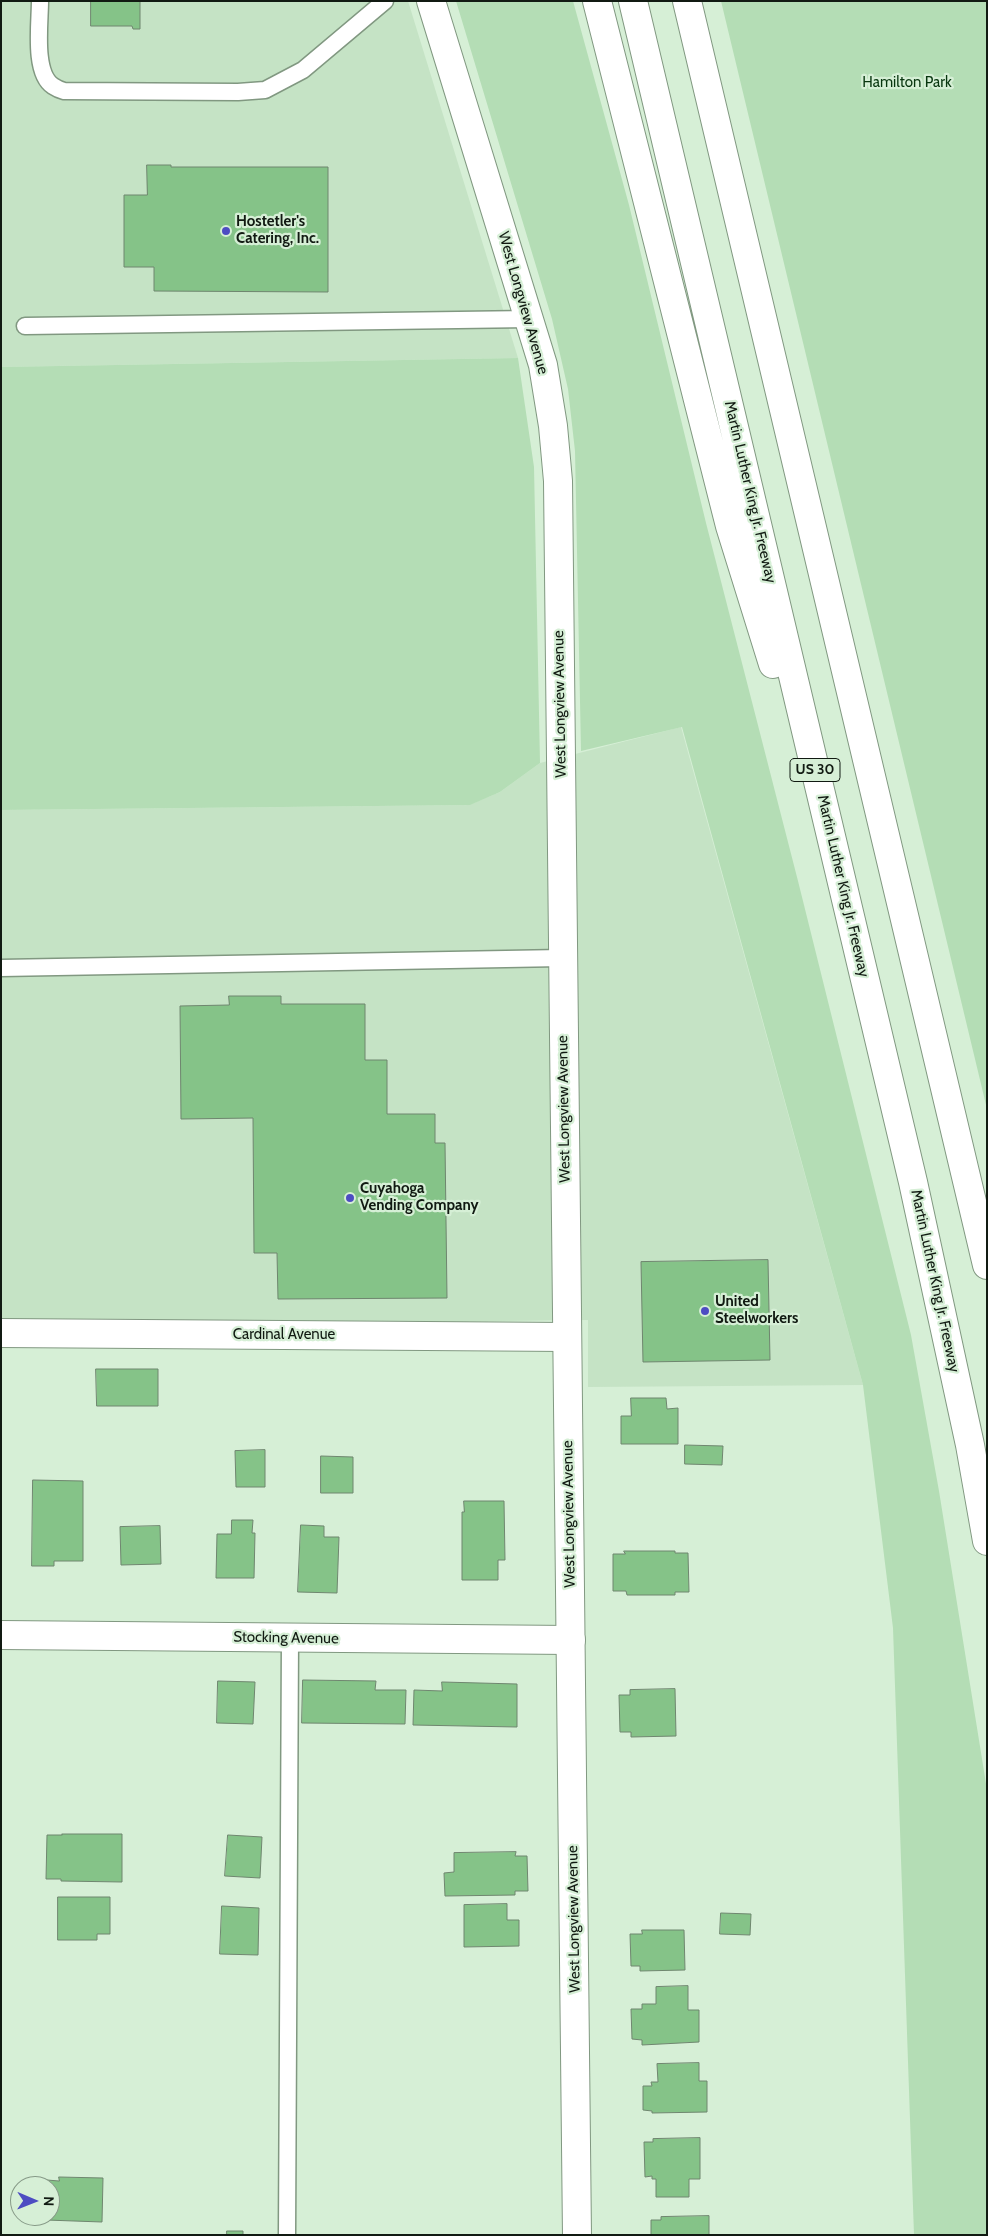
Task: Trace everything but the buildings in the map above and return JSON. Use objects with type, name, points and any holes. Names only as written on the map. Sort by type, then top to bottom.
[{"type":"main road","name":"West Longview Avenue","points":[[431,1],[543,365],[553,426],[558,481],[577,2235]]},
{"type":"main road","points":[[597,1],[730,526],[842,880]]},
{"type":"main road","name":"Martin Luther King Jr. Freeway","points":[[633,1],[842,880],[936,1286],[970,1445],[987,1541]]},
{"type":"main road","points":[[687,1],[987,1265]]},
{"type":"main road","name":"Cardinal Avenue","points":[[1,1333],[567,1337]]},
{"type":"main road","name":"Stocking Avenue","points":[[1,1635],[571,1640]]},
{"type":"lane","points":[[40,1],[40,62],[44,76],[52,86],[64,92],[238,92],[265,90],[303,70],[385,1]]},
{"type":"lane","points":[[25,326],[530,320]]},
{"type":"lane","points":[[1,968],[562,958]]},
{"type":"lane","points":[[287,2235],[290,1638]]},
{"type":"shaded area","points":[[1,1],[408,1],[518,358],[1,367]]},
{"type":"shaded area","points":[[681,727],[863,1385],[588,1387],[588,1320],[231,1324],[1,1322],[1,810],[469,805],[500,792],[540,763]]},
{"type":"green space","points":[[456,1],[573,1],[629,205],[706,523],[798,881],[911,1335],[939,1491],[987,1790],[987,2235],[914,2235],[893,1628],[863,1385],[682,727],[581,751],[575,451],[568,389],[552,319]]},
{"type":"green space","name":"Hamilton Park","points":[[721,1],[987,1],[987,1109]]},
{"type":"green space","points":[[518,358],[534,467],[540,763],[500,792],[470,805],[1,810],[1,367]]},
{"type":"place","name":"Hostetler's Catering, Inc.","points":[[226,231]]},
{"type":"place","name":"Cuyahoga Vending Company","points":[[350,1198]]},
{"type":"place","name":"United Steelworkers","points":[[705,1311]]}]
